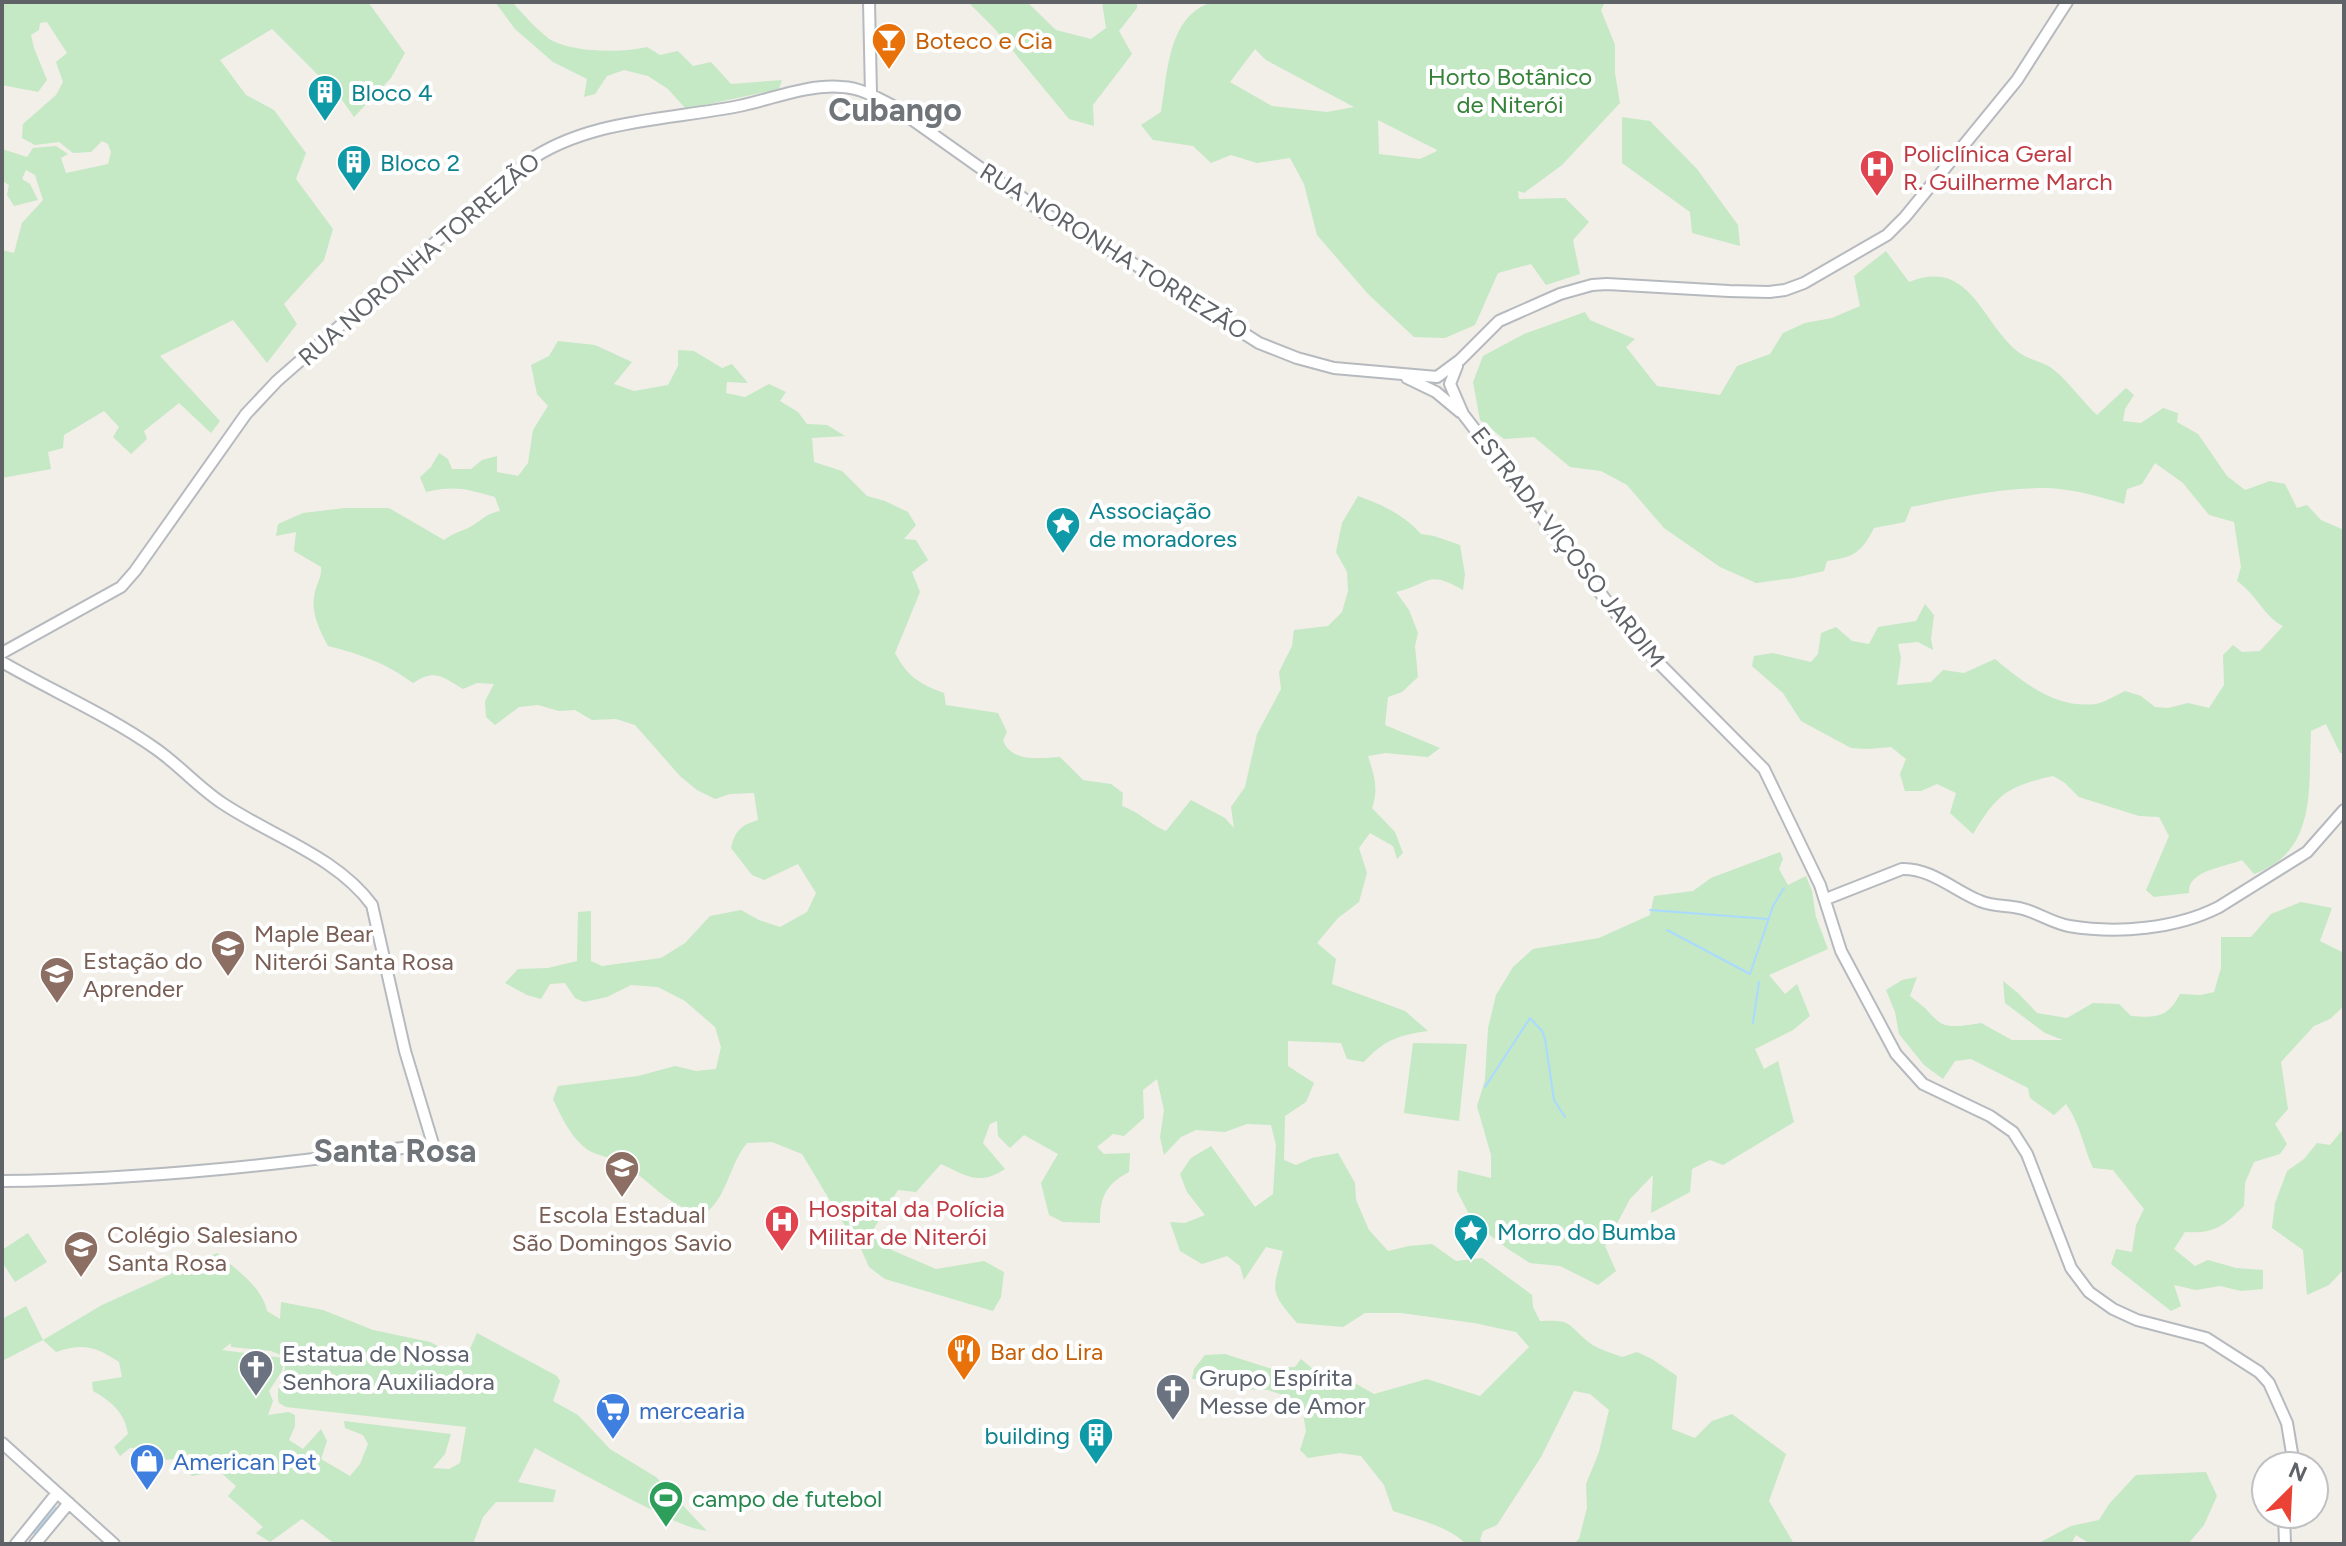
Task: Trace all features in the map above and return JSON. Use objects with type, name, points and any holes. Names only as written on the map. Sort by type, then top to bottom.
[{"type":"main road","points":[[869,2],[871,94]]},
{"type":"main road","points":[[1460,360],[1446,392],[1436,392],[1432,384],[1437,377],[1512,313],[1592,285],[1769,292],[1804,283],[1897,227],[2017,80],[2067,2]]},
{"type":"main road","name":"RUA NORONHA TORREZÃO","points":[[2,653],[121,587],[246,414],[277,381],[483,199],[541,152],[583,134],[817,88],[853,88],[871,94],[921,125],[1044,213],[1136,265],[1259,343],[1317,364],[1437,377]]},
{"type":"main road","name":"RUA NORONHA TORREZÃO","points":[[1401,375],[1436,392]]},
{"type":"main road","points":[[1437,377],[1445,377],[1450,384]]},
{"type":"main road","name":"ESTRADA VIÇOSO JARDIM","points":[[1450,384],[1463,414]]},
{"type":"main road","name":"ESTRADA VIÇOSO JARDIM","points":[[1436,392],[1463,414],[1638,642],[1757,760],[1777,794],[1826,899],[1841,951],[1896,1054],[1923,1084],[1990,1116],[2013,1132],[2027,1154],[2071,1268],[2089,1292],[2113,1309],[2137,1320],[2206,1338],[2259,1372],[2269,1383],[2287,1423],[2292,1450]]},
{"type":"main road","points":[[2,662],[142,739],[222,803],[331,866],[363,893],[372,905],[401,1037],[433,1144],[152,1174],[2,1181]]},
{"type":"main road","points":[[1826,899],[1910,868],[1927,873],[1985,904],[2021,908],[2067,925],[2147,928],[2205,914],[2219,907],[2307,852],[2344,810]]},
{"type":"main road","points":[[2,1443],[114,1544]]},
{"type":"main road","points":[[57,1493],[20,1540],[34,1544],[69,1503]]},
{"type":"green space","points":[[2,2],[368,2],[405,53],[391,78],[354,117],[340,97],[272,29],[220,60],[246,95],[274,110],[306,153],[296,179],[333,229],[324,260],[284,304],[297,324],[267,363],[233,320],[160,356],[220,421],[211,433],[179,403],[144,431],[147,439],[131,454],[113,437],[119,427],[104,411],[64,435],[63,448],[48,452],[51,469],[2,478],[2,250],[14,253],[22,223],[43,200],[35,175],[26,170],[22,179],[30,184],[38,200],[14,206],[7,195],[9,185],[2,181],[2,149],[27,157],[33,148],[56,146],[68,154],[61,158],[66,173],[108,164],[111,152],[108,144],[102,141],[91,152],[73,153],[59,142],[35,145],[22,138],[23,124],[56,95],[63,82],[56,62],[67,53],[47,22],[40,23],[39,30],[31,35],[47,80],[38,92],[2,85]]},
{"type":"green space","points":[[495,2],[512,2],[548,38],[569,47],[611,51],[647,47],[660,55],[678,51],[693,66],[711,62],[731,84],[782,80],[779,89],[686,109],[668,89],[648,76],[624,70],[607,76],[595,94],[584,97],[587,79],[553,62],[515,29]]},
{"type":"green space","points":[[968,2],[1027,2],[1056,30],[1091,39],[1106,28],[1102,2],[1137,2],[1137,8],[1119,31],[1132,54],[1093,105],[1094,126],[1069,119],[994,28]]},
{"type":"green space","name":"Horto Botânico de Niterói","points":[[1213,2],[1605,2],[1601,10],[1615,45],[1615,73],[1620,103],[1562,165],[1524,193],[1518,191],[1519,199],[1565,198],[1589,222],[1573,240],[1580,274],[1546,285],[1531,264],[1498,273],[1475,325],[1445,338],[1414,337],[1368,294],[1317,235],[1304,184],[1290,158],[1257,163],[1231,155],[1211,163],[1193,146],[1153,140],[1141,125],[1161,112],[1172,48],[1186,19]],"holes":[[[1255,49],[1266,60],[1354,107],[1327,112],[1272,106],[1230,82]],[[1378,120],[1437,150],[1437,151],[1420,159],[1379,154]]]},
{"type":"green space","points":[[1622,117],[1650,121],[1697,169],[1738,225],[1740,246],[1692,233],[1690,212],[1622,163]]},
{"type":"green space","points":[[1886,251],[1909,282],[1930,277],[1946,278],[1960,285],[2017,351],[2056,371],[2097,415],[2126,388],[2134,395],[2125,409],[2123,421],[2141,423],[2163,408],[2178,413],[2177,422],[2198,434],[2227,476],[2245,490],[2270,481],[2285,484],[2297,508],[2307,505],[2321,520],[2344,530],[2344,753],[2340,753],[2326,724],[2311,731],[2309,795],[2305,815],[2299,834],[2275,864],[2254,874],[2242,860],[2201,874],[2190,885],[2189,893],[2154,897],[2146,890],[2169,836],[2159,817],[2139,816],[2079,797],[2053,776],[2024,784],[2005,794],[1989,809],[1973,834],[1950,813],[1956,793],[1937,784],[1921,791],[1905,791],[1900,774],[1906,759],[1891,747],[1851,748],[1801,721],[1783,693],[1752,666],[1754,656],[1773,653],[1811,662],[1818,654],[1821,633],[1836,627],[1852,641],[1869,644],[1878,627],[1916,621],[1925,604],[1934,615],[1933,650],[1918,642],[1898,644],[1901,658],[1897,685],[1931,682],[1943,670],[1964,673],[1995,659],[2029,685],[2067,702],[2096,704],[2125,691],[2141,696],[2155,707],[2168,708],[2188,703],[2209,708],[2224,685],[2223,655],[2233,645],[2242,652],[2260,651],[2283,626],[2271,618],[2237,581],[2241,567],[2234,522],[2209,515],[2183,483],[2155,463],[2142,484],[2127,489],[2124,504],[2074,491],[2026,488],[1911,507],[1905,522],[1874,528],[1861,548],[1844,558],[1827,561],[1824,571],[1756,583],[1720,567],[1664,528],[1627,485],[1601,471],[1570,467],[1534,437],[1504,439],[1480,420],[1473,382],[1483,356],[1524,334],[1585,312],[1590,320],[1635,339],[1626,347],[1657,386],[1720,395],[1737,366],[1770,354],[1783,333],[1860,306],[1854,276]]},
{"type":"green space","points":[[558,341],[595,345],[632,362],[614,384],[634,391],[668,385],[678,366],[678,350],[694,351],[722,368],[732,364],[748,383],[727,382],[726,393],[745,397],[769,384],[786,392],[780,401],[798,412],[807,424],[827,425],[845,436],[812,438],[814,462],[842,471],[867,496],[908,512],[916,525],[904,539],[916,540],[928,560],[912,572],[920,592],[895,653],[904,668],[920,682],[944,693],[946,705],[998,713],[1007,732],[1003,740],[1012,752],[1027,758],[1060,757],[1083,780],[1111,784],[1123,793],[1122,806],[1166,831],[1191,800],[1225,818],[1234,828],[1231,807],[1245,787],[1257,734],[1281,689],[1279,672],[1292,646],[1294,630],[1328,626],[1342,612],[1348,591],[1347,572],[1336,552],[1342,523],[1358,496],[1392,511],[1421,534],[1460,545],[1465,574],[1463,590],[1435,579],[1396,592],[1409,610],[1418,633],[1415,646],[1418,677],[1402,692],[1388,697],[1385,725],[1440,748],[1428,757],[1385,753],[1368,756],[1375,788],[1372,808],[1395,832],[1403,853],[1397,859],[1393,846],[1370,833],[1359,848],[1367,873],[1359,902],[1338,918],[1317,943],[1336,959],[1332,984],[1405,1011],[1428,1031],[1393,1040],[1378,1048],[1364,1062],[1347,1059],[1341,1043],[1288,1041],[1288,1066],[1314,1083],[1306,1102],[1285,1116],[1284,1160],[1296,1165],[1338,1153],[1355,1183],[1356,1200],[1369,1230],[1388,1251],[1432,1244],[1456,1261],[1482,1258],[1532,1295],[1533,1307],[1540,1321],[1565,1322],[1598,1348],[1622,1357],[1637,1352],[1677,1376],[1672,1429],[1695,1438],[1712,1421],[1732,1414],[1786,1454],[1769,1501],[1794,1544],[1573,1544],[1579,1539],[1587,1508],[1586,1484],[1599,1452],[1609,1410],[1590,1394],[1574,1391],[1541,1457],[1497,1525],[1483,1531],[1480,1540],[1483,1544],[1466,1544],[1441,1528],[1393,1511],[1384,1485],[1361,1456],[1340,1453],[1308,1458],[1300,1450],[1306,1431],[1301,1401],[1268,1390],[1241,1389],[1226,1380],[1192,1379],[1194,1369],[1205,1355],[1225,1354],[1269,1368],[1295,1367],[1301,1359],[1319,1374],[1339,1374],[1374,1394],[1427,1379],[1480,1396],[1529,1347],[1516,1332],[1401,1313],[1365,1313],[1343,1327],[1297,1323],[1275,1290],[1283,1251],[1266,1247],[1244,1280],[1240,1266],[1227,1256],[1202,1264],[1180,1251],[1170,1222],[1185,1223],[1205,1215],[1187,1192],[1180,1174],[1191,1158],[1211,1146],[1255,1207],[1273,1194],[1276,1145],[1271,1125],[1247,1124],[1225,1132],[1196,1130],[1181,1137],[1164,1155],[1160,1137],[1164,1110],[1157,1079],[1143,1090],[1144,1118],[1124,1136],[1113,1134],[1097,1147],[1104,1154],[1130,1153],[1129,1172],[1109,1187],[1101,1206],[1100,1223],[1063,1222],[1049,1215],[1041,1183],[1058,1154],[1024,1135],[1010,1148],[998,1136],[997,1121],[990,1124],[983,1143],[1005,1169],[980,1178],[941,1164],[916,1192],[898,1190],[871,1233],[877,1241],[936,1269],[984,1261],[1004,1272],[1001,1297],[993,1311],[885,1279],[869,1267],[857,1240],[802,1154],[772,1142],[747,1143],[718,1200],[703,1215],[677,1205],[630,1169],[584,1147],[566,1124],[553,1099],[558,1086],[638,1076],[675,1066],[696,1071],[716,1069],[721,1047],[715,1027],[685,1001],[658,987],[631,985],[607,997],[584,1002],[575,998],[565,983],[550,984],[541,999],[505,983],[518,969],[548,968],[577,961],[578,912],[591,911],[591,961],[602,966],[661,958],[685,943],[710,916],[741,910],[780,927],[807,912],[816,893],[798,864],[764,880],[752,875],[731,848],[740,830],[758,820],[754,793],[730,794],[715,799],[697,790],[680,776],[635,725],[616,719],[592,720],[575,710],[559,711],[538,705],[519,707],[495,725],[486,717],[485,701],[494,684],[477,683],[463,689],[433,675],[413,683],[372,660],[328,646],[314,606],[321,567],[294,551],[296,532],[276,536],[278,524],[303,513],[345,508],[389,508],[444,540],[500,511],[495,497],[477,492],[453,488],[426,492],[420,477],[431,467],[439,453],[448,459],[452,469],[471,469],[482,460],[497,456],[497,472],[518,476],[528,463],[533,430],[548,406],[537,394],[531,365],[549,356]]},
{"type":"green space","points":[[1780,852],[1783,859],[1779,869],[1788,885],[1806,876],[1828,949],[1769,975],[1785,994],[1797,984],[1810,1016],[1793,1030],[1755,1049],[1764,1069],[1778,1061],[1794,1122],[1723,1165],[1710,1160],[1692,1169],[1690,1192],[1651,1213],[1653,1175],[1630,1199],[1605,1246],[1616,1271],[1598,1285],[1560,1266],[1530,1263],[1508,1249],[1473,1222],[1457,1191],[1458,1170],[1491,1178],[1491,1155],[1477,1106],[1485,1080],[1488,1028],[1496,995],[1513,967],[1533,949],[1599,938],[1650,915],[1654,896],[1693,891],[1711,878]]},
{"type":"green space","points":[[2301,902],[2332,908],[2320,941],[2344,953],[2344,1006],[2330,1019],[2314,1026],[2281,1062],[2288,1109],[2275,1124],[2287,1144],[2280,1154],[2254,1162],[2245,1183],[2244,1206],[2218,1227],[2204,1232],[2185,1232],[2174,1249],[2195,1266],[2208,1260],[2236,1268],[2263,1270],[2263,1289],[2241,1291],[2220,1286],[2196,1290],[2174,1285],[2181,1306],[2171,1311],[2111,1264],[2116,1249],[2132,1252],[2136,1225],[2144,1209],[2113,1170],[2093,1168],[2066,1104],[2054,1115],[2030,1098],[2028,1088],[1971,1059],[1955,1061],[1943,1079],[1924,1065],[1899,1034],[1886,990],[1902,980],[1917,977],[1910,996],[1945,1025],[1981,1023],[2012,1040],[2063,1040],[2045,1033],[2005,1003],[2003,981],[2037,1013],[2067,1018],[2093,1003],[2119,1004],[2131,1016],[2160,1015],[2171,1008],[2180,994],[2214,992],[2221,968],[2221,937],[2251,937],[2271,914]]},
{"type":"green space","points":[[1413,1043],[1467,1044],[1459,1121],[1404,1113]]},
{"type":"green space","points":[[2344,1128],[2344,1269],[2329,1285],[2307,1295],[2303,1250],[2272,1228],[2275,1203],[2287,1171],[2304,1159],[2317,1143],[2330,1145]]},
{"type":"green space","points":[[28,1233],[47,1262],[15,1282],[2,1262],[2,1250]]},
{"type":"green space","points":[[217,1253],[246,1278],[267,1311],[280,1319],[281,1302],[323,1310],[373,1330],[430,1342],[465,1360],[477,1333],[557,1376],[560,1381],[553,1401],[578,1415],[610,1449],[656,1477],[707,1531],[662,1515],[535,1448],[518,1482],[556,1490],[553,1502],[496,1502],[483,1517],[473,1544],[335,1544],[302,1519],[270,1542],[256,1533],[263,1527],[228,1496],[236,1486],[219,1471],[192,1476],[175,1459],[154,1461],[147,1447],[130,1448],[120,1456],[114,1447],[128,1434],[124,1420],[116,1408],[93,1391],[92,1382],[122,1377],[119,1362],[89,1348],[56,1352],[43,1340],[102,1305]],"holes":[[[231,1343],[231,1347],[271,1351],[286,1357],[278,1397],[279,1403],[286,1407],[466,1427],[460,1463],[449,1469],[433,1468],[445,1454],[451,1434],[344,1421],[345,1428],[363,1435],[368,1444],[360,1464],[350,1476],[321,1459],[327,1441],[321,1429],[303,1449],[289,1440],[295,1426],[295,1415],[289,1412],[268,1415],[273,1401],[269,1391],[282,1371],[284,1358],[222,1350]]]},
{"type":"green space","points":[[26,1306],[43,1340],[2,1361],[2,1319]]},
{"type":"green space","points":[[2206,1472],[2217,1496],[2204,1525],[2188,1544],[2090,1544],[2076,1535],[2071,1544],[2041,1542],[2071,1526],[2099,1520],[2109,1504],[2136,1475]]},
{"type":"waterway","points":[[1667,930],[1750,974],[1773,906],[1784,888]]},
{"type":"waterway","points":[[1650,910],[1768,919]]},
{"type":"waterway","points":[[1753,1023],[1759,982]]},
{"type":"waterway","points":[[1485,1087],[1530,1018],[1545,1039],[1554,1100],[1565,1117]]},
{"type":"waterway","points":[[34,1533],[56,1508]]},
{"type":"place","name":"Boteco e Cia","points":[[889,71]]},
{"type":"place","name":"Bloco 4","points":[[325,123]]},
{"type":"place","name":"Bloco 2","points":[[354,193]]},
{"type":"place","name":"Policlínica Geral R. Guilherme March","points":[[1877,198]]},
{"type":"place","name":"Associação de moradores","points":[[1063,555]]},
{"type":"place","name":"Maple Bear Niterói Santa Rosa","points":[[228,978]]},
{"type":"place","name":"Estação do Aprender","points":[[57,1005]]},
{"type":"place","name":"Escola Estadual São Domingos Savio","points":[[622,1199]]},
{"type":"place","name":"Hospital da Polícia Militar de Niterói","points":[[782,1253]]},
{"type":"place","name":"Morro do Bumba","points":[[1471,1262]]},
{"type":"place","name":"Colégio Salesiano Santa Rosa","points":[[81,1279]]},
{"type":"place","name":"Bar do Lira","points":[[964,1382]]},
{"type":"place","name":"Estatua de Nossa Senhora Auxiliadora","points":[[256,1398]]},
{"type":"place","name":"Grupo Espírita Messe de Amor","points":[[1173,1422]]},
{"type":"place","name":"mercearia","points":[[613,1441]]},
{"type":"place","name":"building","points":[[1096,1466]]},
{"type":"place","name":"American Pet","points":[[147,1492]]},
{"type":"place","name":"campo de futebol","points":[[666,1529]]},
{"type":"district","name":"Cubango","points":[[895,110]]},
{"type":"district","name":"Santa Rosa","points":[[395,1151]]}]
